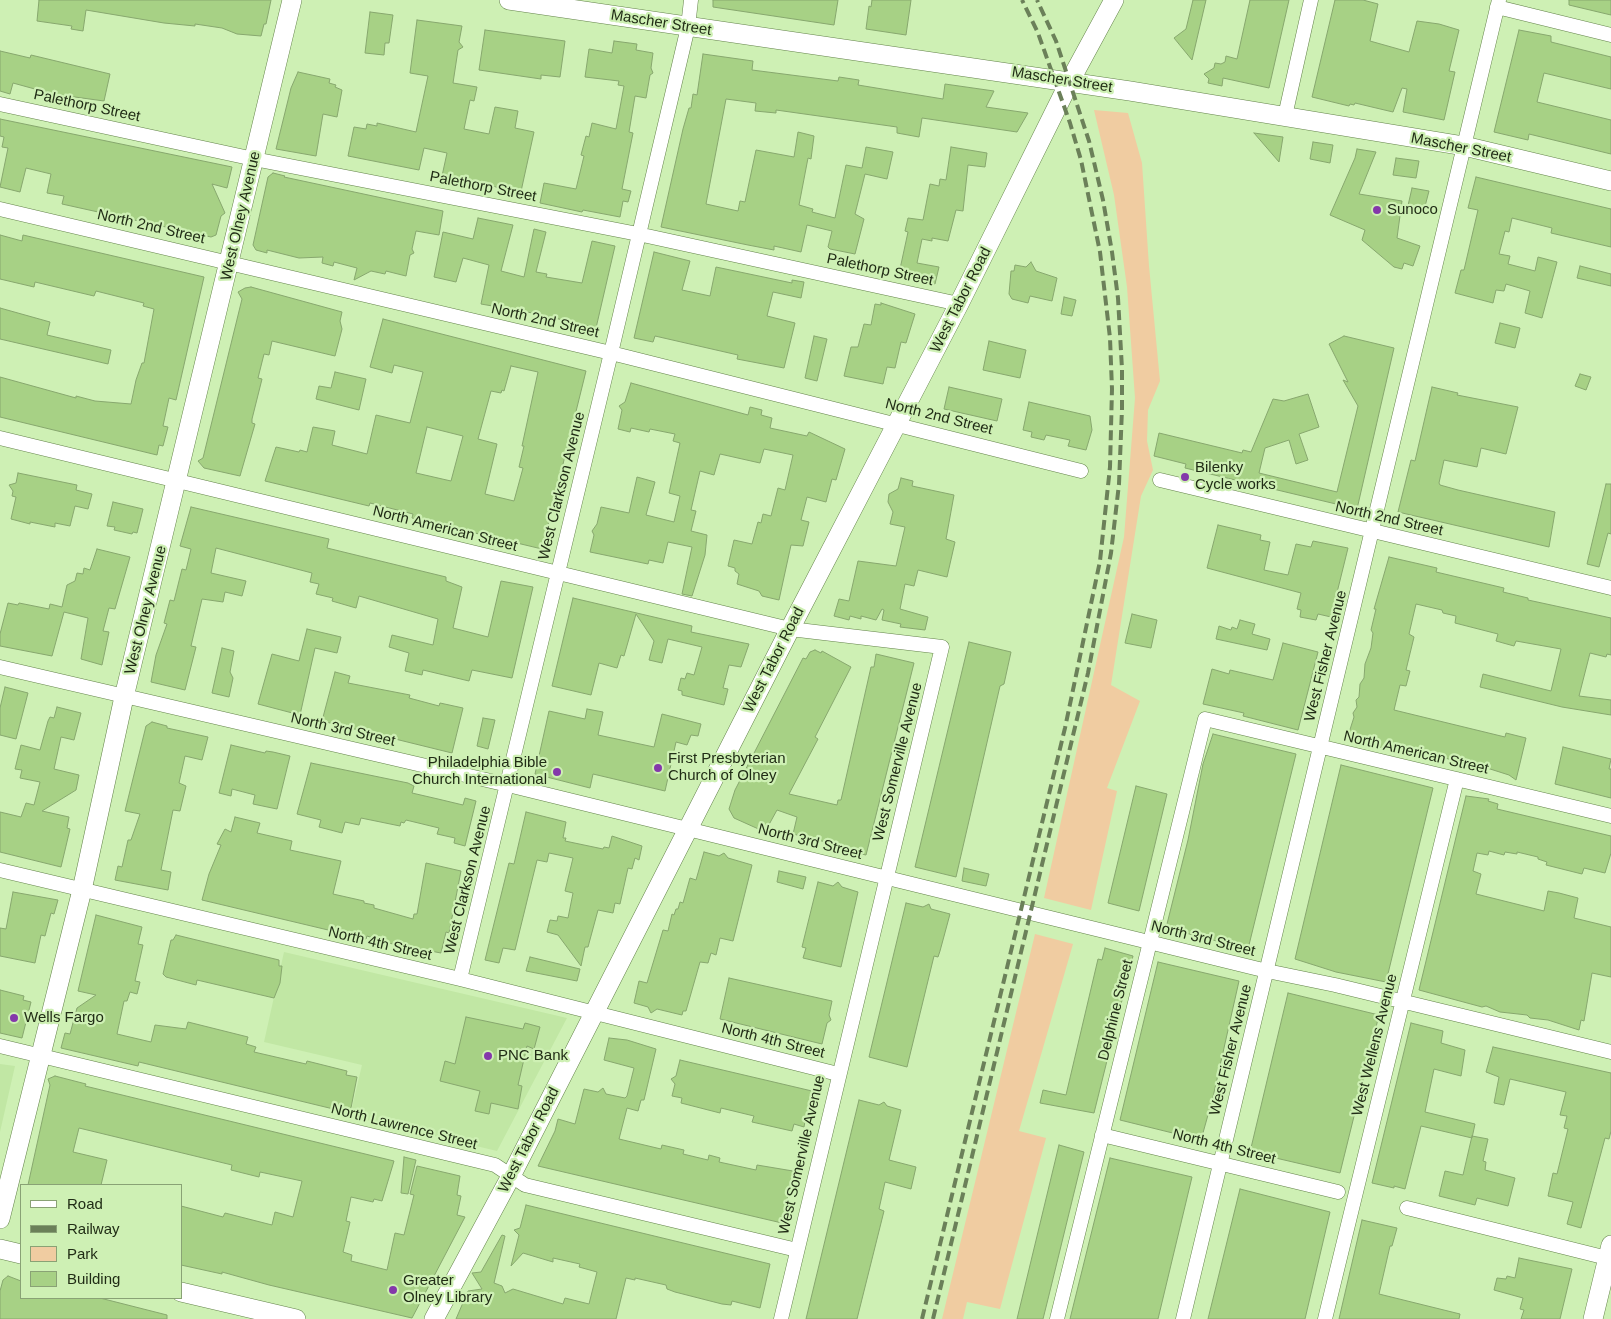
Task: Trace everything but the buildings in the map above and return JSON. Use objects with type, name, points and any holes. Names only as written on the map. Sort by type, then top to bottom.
[{"type":"street","name":"West Olney Avenue","points":[[0,1219],[82,890],[124,697],[178,480],[292,0]]},
{"type":"street","name":"Mascher Street","points":[[509,0],[1070,81],[1285,116],[1464,146],[1611,181]]},
{"type":"street","name":"West Clarkson Avenue","points":[[460,979],[508,786],[688,27],[692,0]]},
{"type":"street","name":"West Tabor Road","points":[[434,1319],[511,1176],[790,629],[960,304],[1070,81],[1114,0]]},
{"type":"street","points":[[1285,116],[1311,0]]},
{"type":"street","points":[[1498,3],[1611,35]]},
{"type":"street","name":"West Fisher Avenue","points":[[1183,1319],[1498,3]]},
{"type":"street","name":"Palethorp Street","points":[[0,104],[254,158],[638,234],[960,304]]},
{"type":"street","name":"North 2nd Street","points":[[0,209],[610,353],[1081,470]]},
{"type":"street","name":"North American Street","points":[[0,438],[790,629],[942,647],[942,650]]},
{"type":"street","name":"North 2nd Street","points":[[1160,480],[1372,533],[1611,588]]},
{"type":"street","name":"West Somerville Avenue","points":[[781,1319],[838,1074],[942,650]]},
{"type":"street","name":"North 3rd Street","points":[[0,667],[689,829],[1267,971],[1403,1001],[1611,1052]]},
{"type":"street","name":"Delphine Street","points":[[1057,1319],[1205,719],[1215,722]]},
{"type":"street","name":"North American Street","points":[[1215,722],[1611,816]]},
{"type":"street","name":"West Wellens Avenue","points":[[1325,1319],[1457,779]]},
{"type":"street","name":"North 4th Street","points":[[0,870],[460,979],[593,1014],[838,1074]]},
{"type":"street","name":"North Lawrence Street","points":[[0,1046],[495,1165],[525,1185],[796,1250]]},
{"type":"street","name":"North 4th Street","points":[[1102,1135],[1338,1192]]},
{"type":"street","points":[[1407,1208],[1610,1254],[1593,1319]]},
{"type":"street","points":[[0,1248],[20,1254]]},
{"type":"street","points":[[182,1292],[296,1319]]},
{"type":"shaded area","points":[[284,952],[567,1018],[497,1151],[350,1116],[362,1065],[264,1042]]},
{"type":"shaded area","points":[[0,1064],[15,1066],[0,1132]]},
{"type":"green space","points":[[1094,110],[1128,113],[1142,163],[1160,381],[1148,410],[1147,441],[1153,470],[1141,496],[1111,685],[1140,701],[1107,788],[1117,791],[1091,910],[1044,898],[1124,537],[1135,398],[1127,287],[1114,195]]},
{"type":"green space","points":[[1035,934],[1073,944],[1019,1131],[1046,1138],[1000,1309],[967,1302],[963,1319],[942,1319]]},
{"type":"railway","points":[[922,1319],[1065,728],[1100,561],[1110,467],[1112,389],[1110,338],[1100,252],[1081,160],[1070,123],[1038,33],[1022,0]]},
{"type":"railway","points":[[933,1319],[1088,673],[1111,553],[1119,484],[1122,369],[1118,298],[1112,252],[1103,200],[1089,141],[1056,41],[1037,0]]},
{"type":"place","name":"Sunoco","points":[[1377,210]]},
{"type":"place","name":"Bilenky Cycle works","points":[[1185,477]]},
{"type":"place","name":"First Presbyterian Church of Olney","points":[[658,768]]},
{"type":"place","name":"Philadelphia Bible Church International","points":[[557,772]]},
{"type":"place","name":"Wells Fargo","points":[[14,1018]]},
{"type":"place","name":"PNC Bank","points":[[488,1056]]},
{"type":"place","name":"Greater Olney Library","points":[[393,1290]]}]
